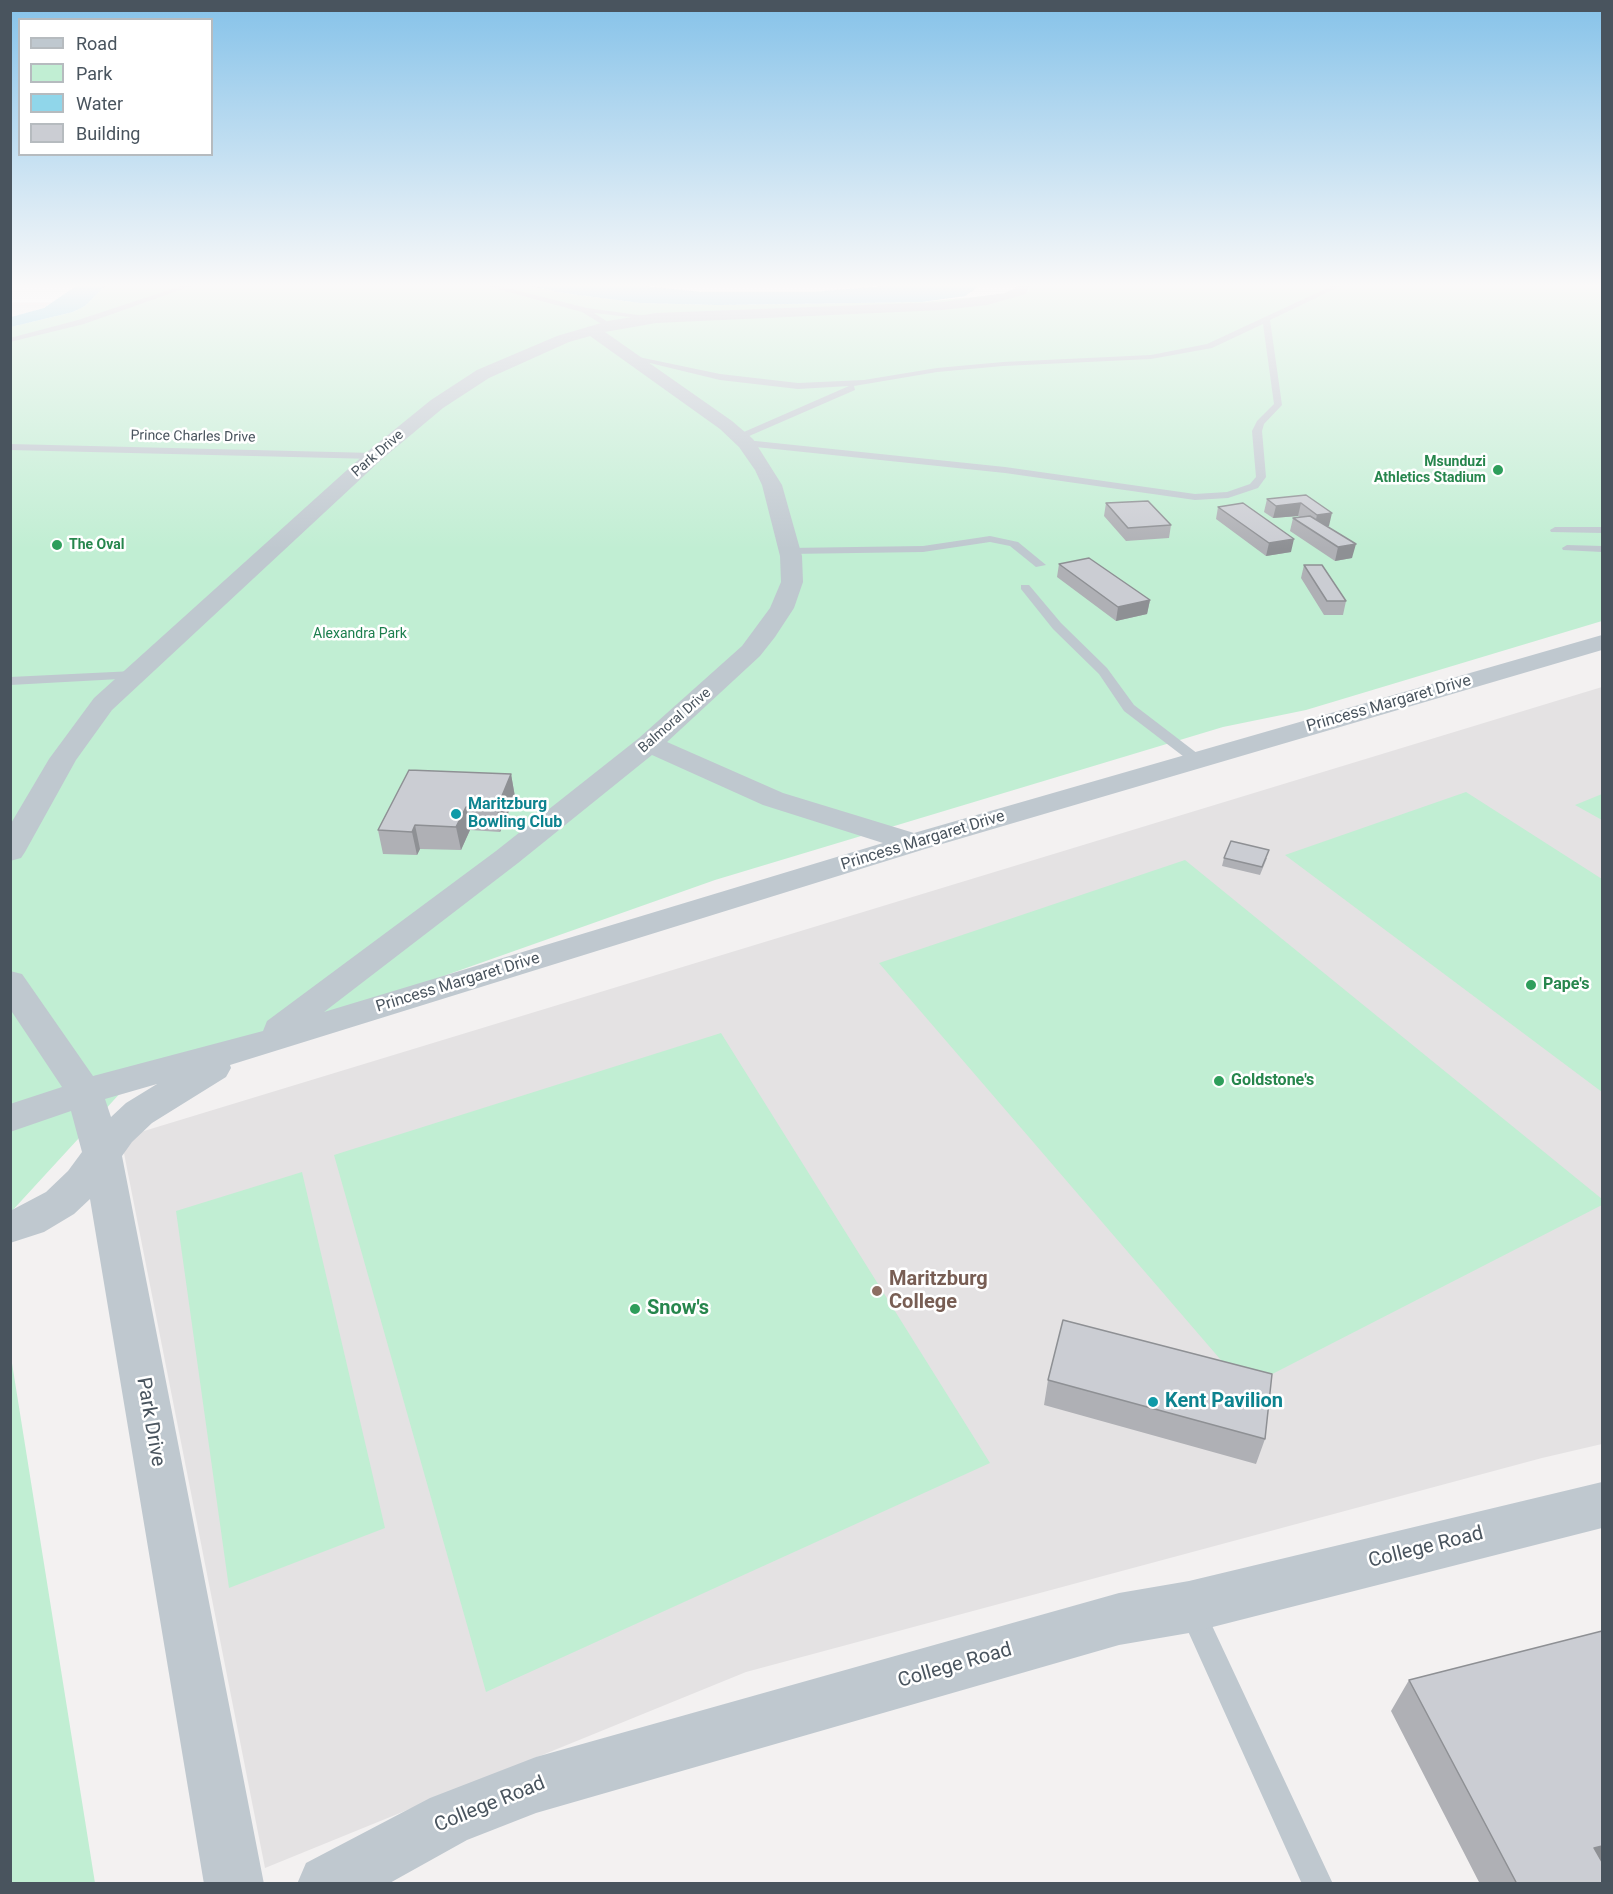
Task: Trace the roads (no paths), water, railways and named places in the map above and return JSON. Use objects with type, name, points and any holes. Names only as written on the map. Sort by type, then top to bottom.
[{"type":"street","name":"Park Drive","points":[[10,852],[31,811],[83,729],[134,675],[374,456],[437,404],[486,372]]},
{"type":"street","name":"Balmoral Drive","points":[[253,1046],[507,857],[649,744],[730,672],[767,632],[782,609],[792,582],[789,551],[772,485],[765,470],[743,440],[650,372]]},
{"type":"street","name":"Princess Margaret Drive","points":[[10,1118],[110,1084],[253,1046],[914,843],[1602,642]]},
{"type":"street","points":[[649,744],[773,799],[914,843]]},
{"type":"street","name":"Park Drive","points":[[10,982],[85,1093],[102,1154],[234,1884]]},
{"type":"street","name":"Princess Margaret Drive","points":[[10,1227],[30,1221],[60,1203],[82,1182],[118,1132],[139,1113],[253,1046]]},
{"type":"street","name":"College Road","points":[[327,1884],[450,1818],[536,1785],[1119,1619],[1189,1606],[1602,1505]]},
{"type":"lane","points":[[701,372],[742,381],[798,386],[864,383],[924,372]]},
{"type":"lane","points":[[743,440],[1005,470],[1195,497],[1228,495],[1254,486],[1261,477],[1257,431],[1260,423],[1278,405],[1273,372]]},
{"type":"lane","points":[[743,440],[864,383]]},
{"type":"lane","name":"Prince Charles Drive","points":[[10,447],[374,456]]},
{"type":"lane","points":[[1555,530],[1602,530]]},
{"type":"lane","points":[[789,551],[923,549],[997,539],[1014,543],[1041,565]]},
{"type":"lane","points":[[1567,548],[1602,549]]},
{"type":"lane","points":[[1024,587],[1057,626],[1103,672],[1129,708],[1197,760]]},
{"type":"lane","points":[[10,681],[134,675]]},
{"type":"lane","points":[[1189,1606],[1318,1884]]},
{"type":"place","name":"Msunduzi Athletics Stadium","points":[[1498,470]]},
{"type":"place","name":"The Oval","points":[[57,545]]},
{"type":"place","name":"Maritzburg Bowling Club","points":[[456,814]]},
{"type":"place","name":"Pape's","points":[[1531,985]]},
{"type":"place","name":"Goldstone's","points":[[1219,1081]]},
{"type":"place","name":"Maritzburg College","points":[[877,1291]]},
{"type":"place","name":"Snow's","points":[[635,1309]]},
{"type":"place","name":"Kent Pavilion","points":[[1153,1402]]},
{"type":"park label","name":"Alexandra Park","points":[[360,634]]}]
